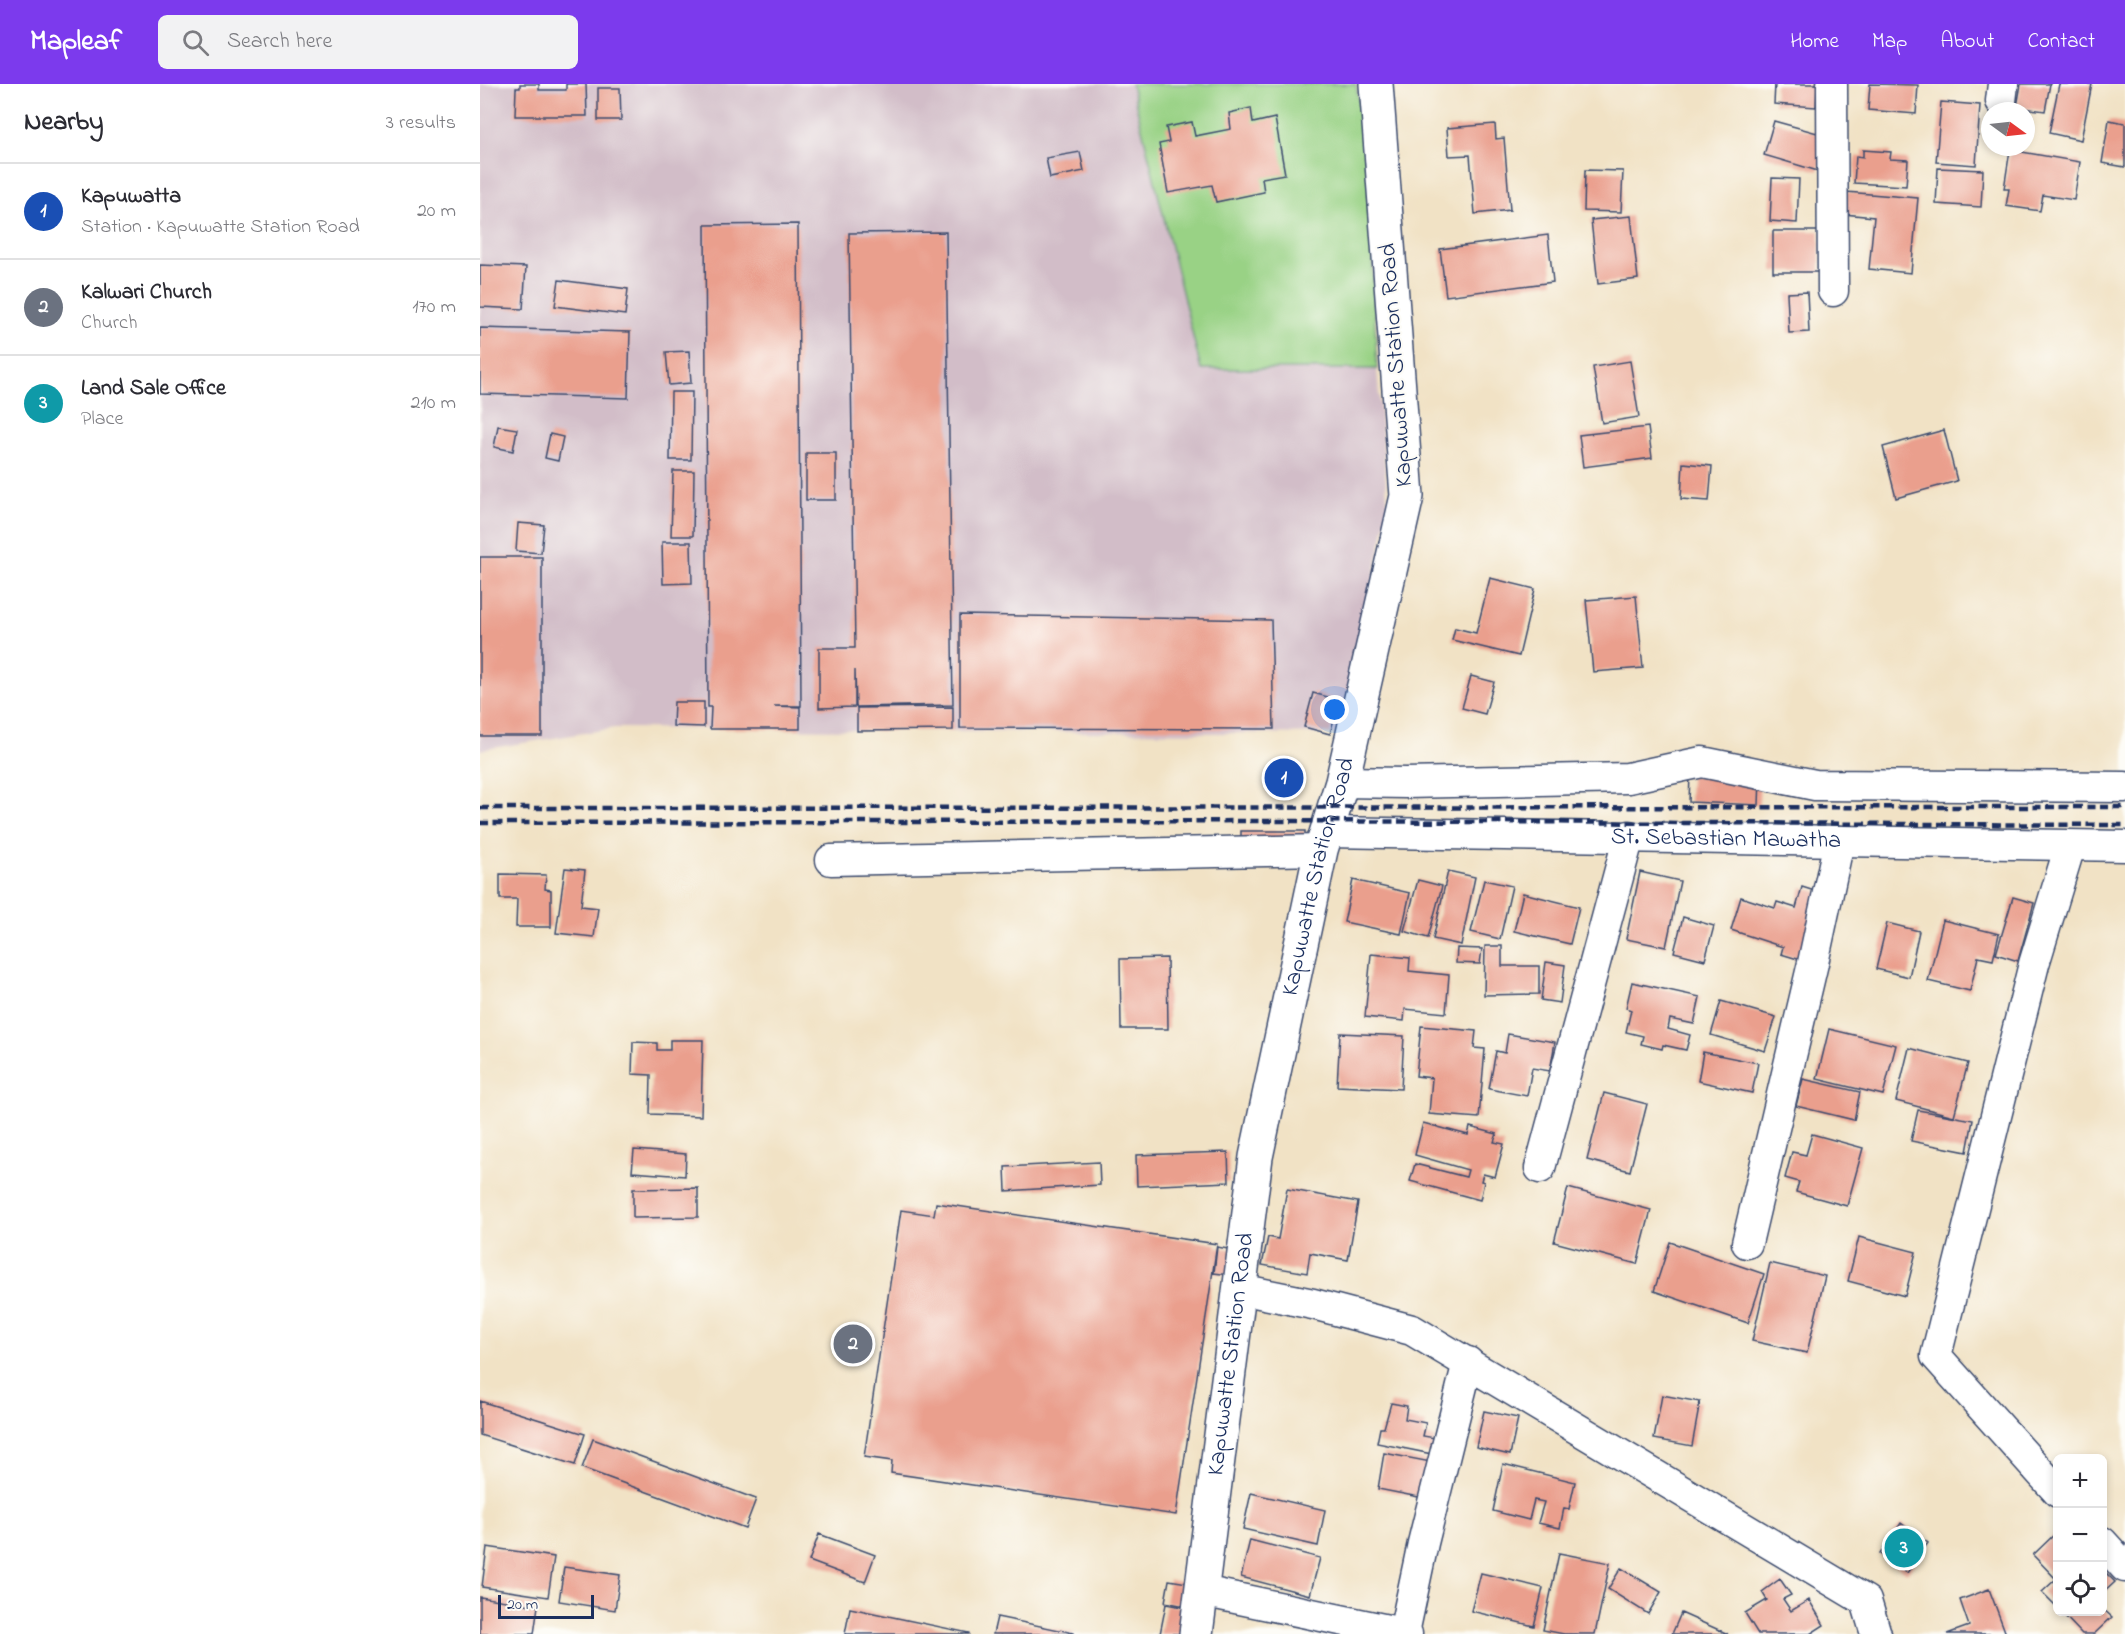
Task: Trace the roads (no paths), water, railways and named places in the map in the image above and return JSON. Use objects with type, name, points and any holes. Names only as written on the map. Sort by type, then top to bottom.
[{"type":"street","name":"Kapuwatte Station Road","points":[[1196,1634],[1256,1157],[1324,841],[1342,782],[1407,496],[1376,84]]},
{"type":"street","points":[[1832,84],[1833,291]]},
{"type":"street","points":[[1342,782],[1406,783],[1628,778],[1702,762],[1815,785],[2125,787]]},
{"type":"street","points":[[1540,1168],[1629,836]]},
{"type":"street","name":"St. Sebastian Mawatha","points":[[831,860],[1324,841],[1629,836],[2125,846]]},
{"type":"street","points":[[1747,1243],[1813,963],[1839,841]]},
{"type":"street","points":[[2053,1486],[1936,1356],[2034,964],[2070,846]]},
{"type":"street","points":[[1240,1289],[1313,1304],[1412,1330],[1866,1601],[1876,1634]]},
{"type":"street","points":[[1202,1591],[1405,1634],[1423,1543],[1468,1362]]},
{"type":"street","points":[[2107,1547],[2125,1567]]},
{"type":"railway","points":[[480,808],[2125,807]]},
{"type":"railway","points":[[480,823],[1276,821],[2125,825]]},
{"type":"place","name":"Kapuwatta","points":[[1284,778]]},
{"type":"place","name":"Kalwari Church","points":[[853,1344]]},
{"type":"place","name":"Land Sale Office","points":[[1904,1548]]}]
